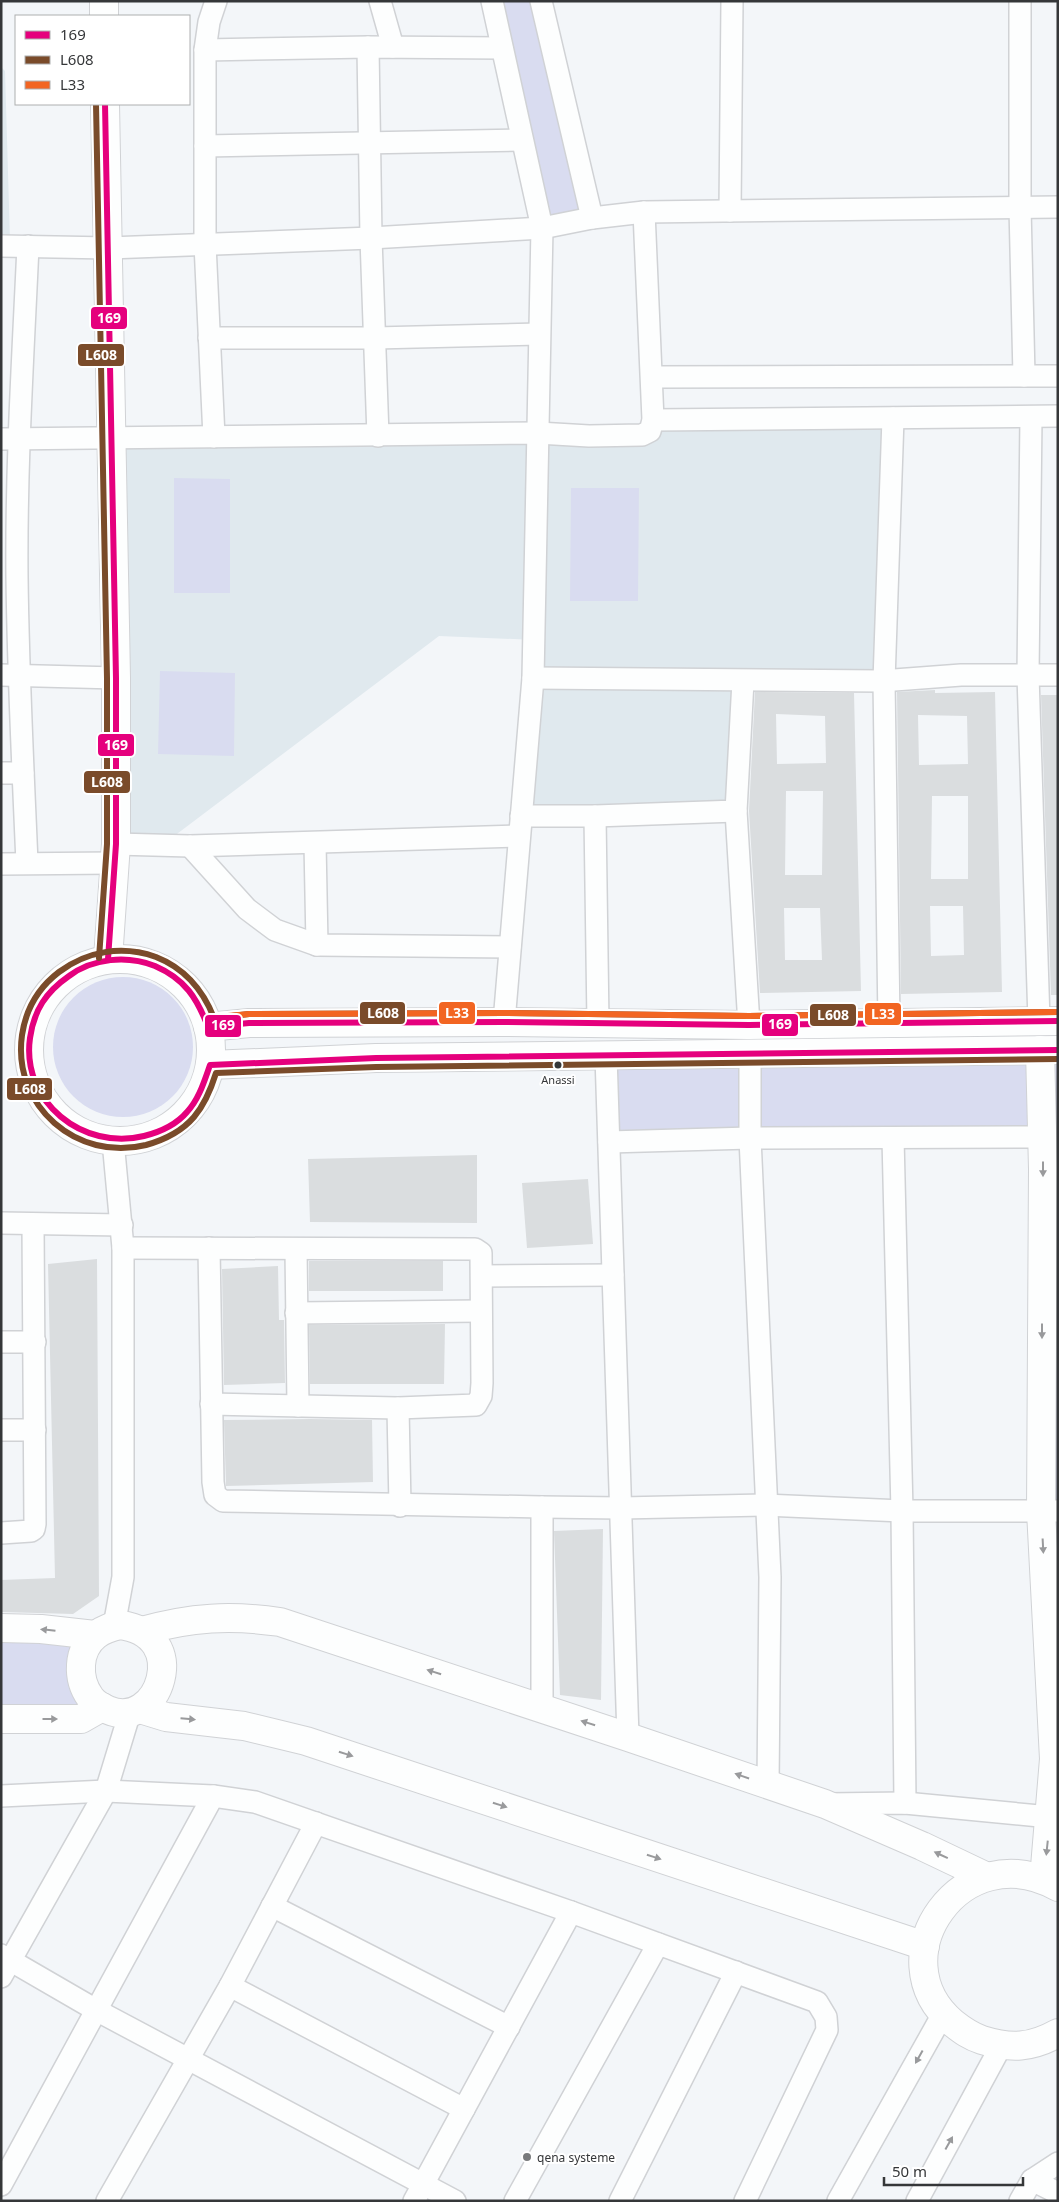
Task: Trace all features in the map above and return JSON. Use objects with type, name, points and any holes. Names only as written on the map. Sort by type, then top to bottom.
[{"type":"street","points":[[104,1],[104,15]]},
{"type":"street","points":[[214,437],[205,244],[204,50],[209,22],[216,1]]},
{"type":"street","points":[[380,1],[393,47]]},
{"type":"street","points":[[492,1],[542,228],[533,678],[519,826],[504,1022]]},
{"type":"street","points":[[541,1],[592,218]]},
{"type":"street","points":[[730,211],[732,1]]},
{"type":"street","points":[[1020,1],[1020,207],[1024,376]]},
{"type":"street","points":[[204,50],[368,47],[502,48]]},
{"type":"street","points":[[368,47],[371,238],[378,436]]},
{"type":"street","points":[[105,105],[116,678],[116,853],[108,959]]},
{"type":"street","points":[[205,146],[522,140]]},
{"type":"street","points":[[1,246],[109,248],[371,238],[542,228],[592,218],[644,212],[1058,207]]},
{"type":"street","points":[[10,439],[538,433],[589,436],[642,435],[650,431],[653,420],[644,212]]},
{"type":"street","points":[[27,864],[23,773],[10,675],[9,574],[10,439],[28,246]]},
{"type":"street","points":[[209,338],[375,338],[539,334]]},
{"type":"street","points":[[652,377],[1058,376]]},
{"type":"street","points":[[653,420],[1058,416]]},
{"type":"street","points":[[208,1027],[249,1023],[504,1022],[749,1025],[1048,1021],[1028,675],[1031,417]]},
{"type":"street","points":[[889,1022],[884,681],[892,418]]},
{"type":"street","points":[[10,675],[116,678]]},
{"type":"street","points":[[533,678],[884,681],[961,675],[1058,675]]},
{"type":"street","points":[[743,681],[736,811],[749,1025]]},
{"type":"street","points":[[1,773],[23,773]]},
{"type":"street","points":[[1,864],[27,864],[190,846],[315,843],[519,826],[595,816],[736,811]]},
{"type":"street","points":[[595,816],[598,1024]]},
{"type":"street","points":[[315,843],[316,945]]},
{"type":"street","points":[[190,846],[247,910],[275,930],[316,945],[510,947]]},
{"type":"street","points":[[108,959],[141,961],[171,974],[195,997],[208,1027],[211,1046],[210,1065],[202,1091],[186,1113],[164,1130],[139,1139],[113,1141],[92,1137],[61,1120],[39,1092],[28,1058],[32,1024],[48,992],[74,970],[108,959]]},
{"type":"street","points":[[210,1065],[376,1058],[1049,1050],[1050,1088],[1043,1137],[1054,1760],[1050,1817],[1051,1883],[1015,1873],[985,1876],[956,1891],[935,1916],[925,1946],[924,1964],[927,1982],[933,1999],[943,2014],[969,2036],[1001,2046],[1023,2046],[1044,2040],[1058,2033]]},
{"type":"street","points":[[750,1053],[750,1138],[770,1577],[768,1785]]},
{"type":"street","points":[[606,1056],[628,1737]]},
{"type":"street","points":[[609,1142],[750,1138],[1043,1137]]},
{"type":"street","points":[[893,1138],[902,1511],[905,1803]]},
{"type":"street","points":[[113,1141],[123,1248],[123,1577],[121,1630]]},
{"type":"street","points":[[1,1224],[122,1225]]},
{"type":"street","points":[[1,1533],[24,1532],[34,1529],[34,1224]]},
{"type":"street","points":[[123,1248],[475,1249],[481,1253],[482,1384],[481,1396],[476,1405],[398,1408],[211,1404]]},
{"type":"street","points":[[209,1248],[211,1404],[215,1495],[223,1501],[400,1506],[621,1508],[766,1505],[902,1511],[1049,1511]]},
{"type":"street","points":[[296,1249],[298,1406]]},
{"type":"street","points":[[482,1276],[613,1275]]},
{"type":"street","points":[[296,1313],[480,1311]]},
{"type":"street","points":[[1,1342],[35,1342]]},
{"type":"street","points":[[398,1408],[400,1506]]},
{"type":"street","points":[[1,1430],[35,1430]]},
{"type":"street","points":[[542,1507],[542,1708]]},
{"type":"street","points":[[1,1628],[121,1630],[201,1618],[237,1617],[280,1622],[825,1804],[985,1876]]},
{"type":"street","points":[[1,1719],[81,1719],[121,1710],[158,1688],[162,1665],[160,1653],[154,1641],[121,1630],[86,1646],[80,1672],[83,1687],[92,1700],[121,1710],[166,1718],[244,1726],[306,1741],[925,1946]]},
{"type":"street","points":[[121,1710],[121,1743],[106,1791],[4,1964],[188,2057],[419,2192],[455,2201]]},
{"type":"street","points":[[1,1796],[106,1791],[214,1796],[255,1802],[571,1912],[817,2002],[826,2018],[827,2030],[745,2201]]},
{"type":"street","points":[[1,2185],[214,1796]]},
{"type":"street","points":[[825,1804],[905,1803],[1050,1817]]},
{"type":"street","points":[[107,2201],[230,1986],[316,1823]]},
{"type":"street","points":[[272,1906],[509,2027]]},
{"type":"street","points":[[419,2192],[571,1912]]},
{"type":"street","points":[[515,2201],[658,1944]]},
{"type":"street","points":[[620,2201],[736,1972]]},
{"type":"street","points":[[230,1986],[464,2109]]},
{"type":"street","points":[[838,2201],[943,2014]]},
{"type":"street","points":[[917,2201],[1001,2046]]},
{"type":"street","points":[[1020,2201],[1032,2180],[1058,2162]]},
{"type":"street","points":[[1032,2180],[1058,2193]]},
{"type":"shaded area","points":[[487,1],[532,1],[593,225],[549,237]]},
{"type":"shaded area","points":[[1,67],[5,71],[10,241],[1,240]]},
{"type":"shaded area","points":[[883,420],[880,678],[742,679],[744,818],[520,822],[536,640],[439,636],[157,849],[129,850],[109,446],[642,425]]},
{"type":"shaded area","points":[[174,478],[230,479],[230,593],[174,593]]},
{"type":"shaded area","points":[[571,488],[639,488],[638,601],[570,601]]},
{"type":"shaded area","points":[[160,671],[235,673],[234,756],[158,754]]},
{"type":"shaded area","points":[[123,977],[137,978],[150,982],[173,997],[188,1020],[192,1033],[192,1061],[188,1074],[173,1097],[150,1112],[137,1116],[123,1117],[109,1116],[96,1112],[73,1097],[58,1074],[54,1061],[53,1047],[54,1033],[58,1020],[73,997],[96,982],[109,978]]},
{"type":"shaded area","points":[[1058,1050],[1058,1756],[1043,1137],[609,1142],[606,1056]]},
{"type":"shaded area","points":[[1,1640],[78,1642],[83,1706],[1,1708]]},
{"type":"building","points":[[935,690],[935,693],[995,692],[1002,992],[901,994],[897,692]],"holes":[[[918,715],[967,716],[968,764],[919,765]],[[932,796],[968,796],[968,879],[931,879]],[[930,906],[963,906],[964,955],[931,956]]]},
{"type":"building","points":[[755,692],[854,693],[861,991],[760,993],[749,811]],"holes":[[[776,714],[825,716],[826,763],[777,764]],[[786,791],[823,791],[822,875],[785,875]],[[784,908],[820,908],[822,960],[785,960]]]},
{"type":"building","points":[[1041,695],[1058,695],[1058,995],[1051,995]]},
{"type":"building","points":[[477,1155],[477,1223],[310,1222],[308,1159]]},
{"type":"building","points":[[588,1179],[593,1244],[527,1248],[522,1183]]},
{"type":"building","points":[[97,1259],[99,1596],[73,1614],[2,1612],[1,1580],[55,1578],[48,1264]]},
{"type":"building","points":[[309,1261],[443,1261],[443,1291],[309,1291]]},
{"type":"building","points":[[278,1266],[279,1320],[284,1320],[285,1383],[224,1385],[222,1269]]},
{"type":"building","points":[[445,1324],[444,1384],[310,1384],[309,1325]]},
{"type":"building","points":[[224,1420],[372,1420],[373,1482],[226,1486]]},
{"type":"building","points":[[603,1529],[601,1700],[560,1695],[554,1531]]},
{"type":"transit line","name":"L608","points":[[96,105],[107,678],[107,844],[99,958]]},
{"type":"transit line","name":"169","points":[[105,105],[116,678],[116,844],[108,959]]},
{"type":"transit line","name":"L608","points":[[1058,1012],[749,1016],[504,1013],[249,1014],[214,1018],[198,989],[175,967],[156,957],[143,953],[118,951],[105,952],[81,959],[59,972],[45,985],[34,999],[24,1025],[22,1061],[27,1085],[39,1105],[54,1123],[74,1136],[96,1145],[120,1148],[153,1143],[166,1138],[184,1127],[201,1107],[210,1091],[216,1073],[376,1067],[1058,1059]]},
{"type":"transit line","name":"169","points":[[1058,1021],[749,1025],[504,1022],[249,1023],[208,1027],[189,990],[174,977],[155,966],[133,960],[110,960],[78,970],[61,982],[42,1002],[32,1028],[30,1061],[35,1082],[46,1101],[61,1117],[79,1128],[99,1136],[121,1139],[144,1136],[162,1130],[178,1121],[195,1102],[210,1065],[376,1058],[1058,1050]]},
{"type":"transit line","name":"L33","points":[[207,1018],[249,1014],[504,1013],[749,1016],[1058,1012]]},
{"type":"place","name":"Anassi","points":[[558,1065]]},
{"type":"place","name":"qena systeme","points":[[527,2157]]}]
